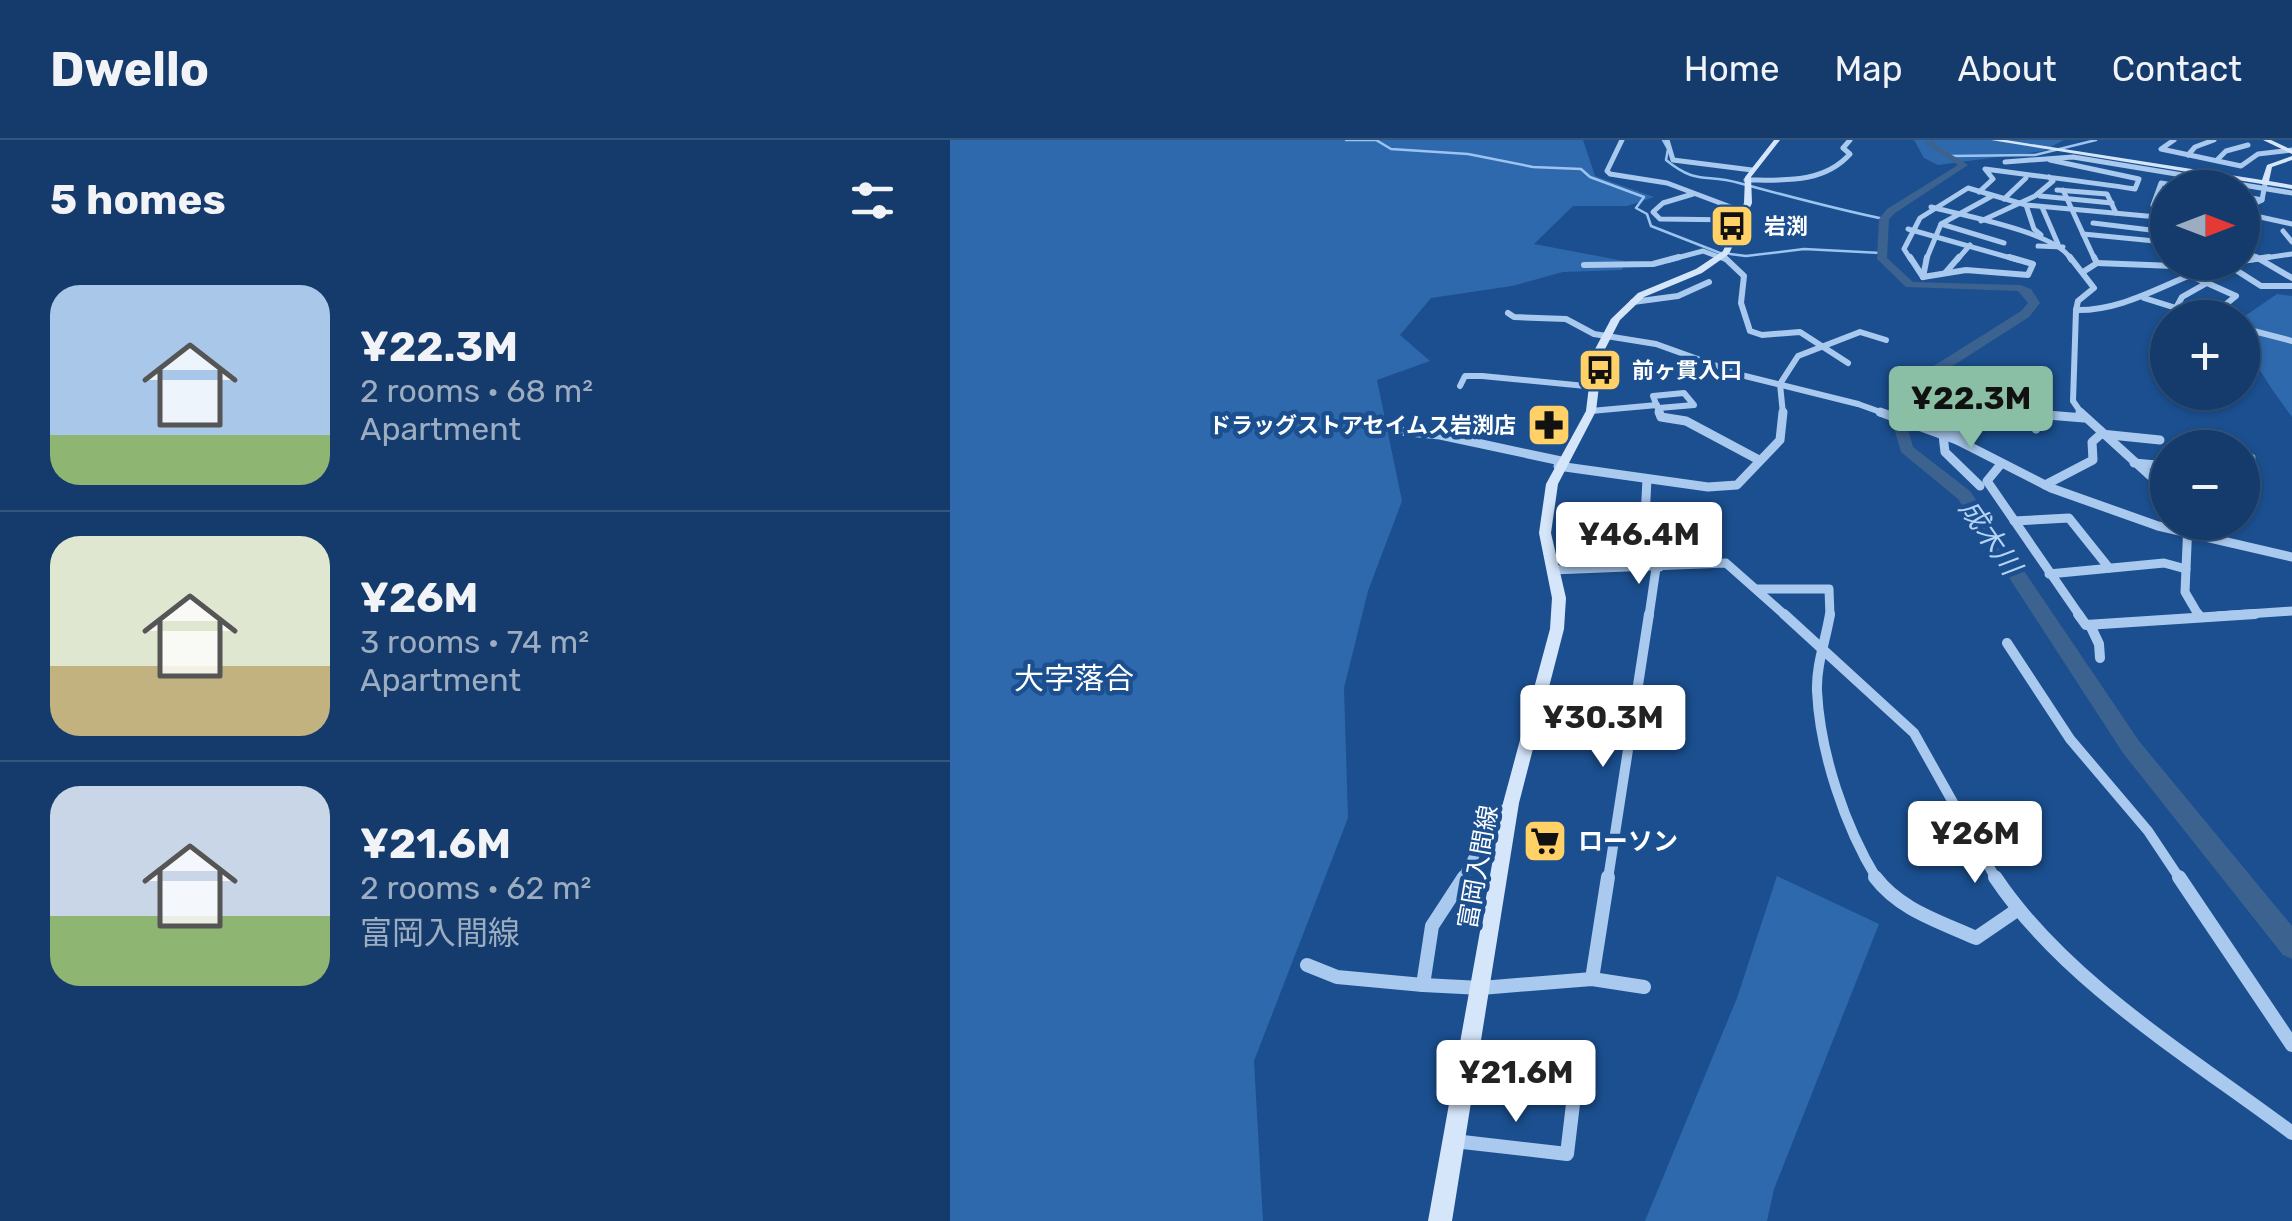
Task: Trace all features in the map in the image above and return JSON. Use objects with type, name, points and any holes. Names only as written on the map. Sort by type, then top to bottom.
[{"type":"main road","points":[[1722,256],[1748,203],[1747,185],[1752,170],[1778,140]]},
{"type":"main road","points":[[1994,140],[2292,190]]},
{"type":"main road","points":[[2266,140],[2292,151]]},
{"type":"main road","points":[[2264,186],[2269,166],[2292,151]]},
{"type":"main road","name":"富岡入間線","points":[[1440,1221],[1511,804],[1558,630],[1559,598],[1544,533],[1560,464],[1590,410],[1596,387],[1596,361],[1606,337],[1633,302],[1699,272],[1722,256]]},
{"type":"street","points":[[1622,140],[1607,172],[1657,180],[1741,216]]},
{"type":"street","points":[[1666,140],[1673,160],[1752,170]]},
{"type":"street","points":[[1747,185],[1808,178],[1842,167],[1850,154],[1843,148],[1850,140]]},
{"type":"street","points":[[2174,140],[2161,149],[2241,166],[2249,158],[2267,152],[2292,151]]},
{"type":"street","points":[[2188,154],[2214,140]]},
{"type":"street","points":[[2237,140],[2267,152]]},
{"type":"street","points":[[2284,140],[2292,151]]},
{"type":"street","points":[[2217,160],[2226,151],[2248,145]]},
{"type":"street","points":[[2005,162],[2073,157],[2264,186],[2262,200]]},
{"type":"street","points":[[2004,199],[2026,178],[2048,177],[2135,189],[2138,178],[2050,160]]},
{"type":"street","points":[[1980,221],[1988,214],[2024,205],[2040,196],[2053,181],[2028,162]]},
{"type":"street","points":[[1979,192],[1993,179],[1986,169],[2026,178]]},
{"type":"street","points":[[1923,277],[1904,249],[1908,229],[1931,207],[1968,188],[2024,205],[2150,216]]},
{"type":"street","points":[[2046,189],[2108,194],[2116,213]]},
{"type":"street","points":[[2063,190],[2096,263]]},
{"type":"street","points":[[1692,194],[1663,203],[1652,212],[1660,220],[1741,216]]},
{"type":"street","points":[[1923,277],[1932,234],[1952,213],[1992,196]]},
{"type":"street","points":[[2040,196],[2112,203]]},
{"type":"street","points":[[2024,205],[2034,229],[2046,239]]},
{"type":"street","points":[[2042,206],[2074,267],[2083,272],[2094,288],[2078,300],[2072,398],[2084,418],[2150,477]]},
{"type":"street","points":[[1931,207],[2061,245]]},
{"type":"street","points":[[2260,216],[2292,224]]},
{"type":"street","points":[[2093,223],[2150,230]]},
{"type":"street","points":[[1941,224],[2004,243],[2023,232]]},
{"type":"street","points":[[1908,229],[2033,264],[2028,275],[1982,271],[1923,277]]},
{"type":"street","points":[[2292,233],[2283,232],[2292,242]]},
{"type":"street","points":[[2084,234],[2150,241]]},
{"type":"street","points":[[2004,243],[2008,256]]},
{"type":"street","points":[[1946,272],[1970,246]]},
{"type":"street","points":[[2038,246],[2090,248]]},
{"type":"street","points":[[1584,264],[1653,264],[1703,251],[1722,256],[1744,276],[1741,303],[1750,332],[1800,332],[1848,362]]},
{"type":"street","points":[[1982,271],[1996,254]]},
{"type":"street","points":[[2275,254],[2292,265]]},
{"type":"street","points":[[2260,257],[2292,254]]},
{"type":"street","points":[[2260,258],[2292,278]]},
{"type":"street","points":[[2083,272],[2096,263],[2150,265]]},
{"type":"street","points":[[2076,310],[2092,312],[2142,298],[2176,280]]},
{"type":"street","points":[[2198,280],[2236,296],[2231,300]]},
{"type":"street","points":[[2252,280],[2261,286],[2292,286]]},
{"type":"street","points":[[1633,302],[1678,296],[1709,282]]},
{"type":"street","points":[[2180,300],[2205,284]]},
{"type":"street","points":[[2142,298],[2150,300]]},
{"type":"street","points":[[1508,313],[1514,317],[1566,320],[1606,337],[1656,344],[1745,376],[1858,404],[1957,440],[2045,485],[2150,523]]},
{"type":"street","points":[[1400,430],[1440,435],[1560,464],[1726,488],[1737,485],[1780,440],[1784,415],[1780,384],[1798,356],[1860,332],[1886,340]]},
{"type":"street","points":[[2260,333],[2292,341]]},
{"type":"street","points":[[1460,386],[1465,376],[1485,375],[1563,388],[1596,387]]},
{"type":"street","points":[[1590,410],[1658,406],[1694,404],[1684,392],[1653,396],[1658,406],[1666,420],[1686,421],[1760,460]]},
{"type":"street","points":[[1980,486],[1945,452],[1942,426],[1952,405],[1990,412],[2043,412],[2084,418]]},
{"type":"street","points":[[2036,429],[2029,417],[2084,418]]},
{"type":"street","points":[[1942,426],[1988,447],[1988,455]]},
{"type":"street","points":[[2045,485],[2093,460],[2092,442],[2101,434],[2150,439]]},
{"type":"street","points":[[2133,463],[2150,464]]},
{"type":"street","points":[[2001,464],[1987,480],[2086,626],[2292,610]]},
{"type":"street","points":[[1592,979],[1658,567],[1645,518],[1647,479]]},
{"type":"street","points":[[2014,521],[2068,518],[2108,568]]},
{"type":"street","points":[[2187,540],[2186,592],[2200,617]]},
{"type":"street","points":[[2231,540],[2292,557]]},
{"type":"street","points":[[1552,570],[1726,563],[1914,733],[1978,852],[2017,910],[2095,984],[2292,1133]]},
{"type":"street","points":[[2049,574],[2164,563],[2186,569]]},
{"type":"street","points":[[1758,589],[1829,589],[1832,615],[1817,689],[1831,766],[1863,852],[1882,888],[1976,938],[2017,910]]},
{"type":"street","points":[[2090,625],[2100,644],[2100,658]]},
{"type":"street","points":[[2007,643],[2070,739],[2148,831],[2292,1045]]},
{"type":"street","points":[[1423,985],[1432,926],[1482,848],[1493,821],[1511,804]]},
{"type":"street","points":[[1307,965],[1337,978],[1423,985],[1480,988],[1592,979],[1644,987]]},
{"type":"street","points":[[1454,1141],[1567,1154],[1574,1104]]},
{"type":"shaded area","points":[[950,140],[1583,140],[1595,176],[1654,197],[1627,206],[1573,206],[1534,244],[1624,261],[1622,270],[1563,272],[1512,286],[1431,298],[1400,335],[1430,361],[1377,380],[1402,501],[1368,591],[1344,688],[1348,818],[1254,1061],[1263,1221],[950,1221]]},
{"type":"shaded area","points":[[1914,140],[2064,140],[2043,151],[1938,165],[1924,158]]},
{"type":"shaded area","points":[[2277,294],[2292,296],[2292,417],[2260,369],[2260,306]]},
{"type":"shaded area","points":[[1777,876],[1879,924],[1774,1189],[1767,1221],[1645,1221],[1737,998]]},
{"type":"waterway","points":[[1346,140],[1376,140],[1391,149],[1468,154],[1533,167],[1581,169],[1590,177],[1644,197],[1636,208],[1647,214],[1651,226],[1720,253]]},
{"type":"waterway","points":[[1663,140],[1668,149],[1666,160],[1694,176],[1727,180],[1884,219]]},
{"type":"waterway","name":"成木川","points":[[1931,140],[1928,143],[1964,165],[1884,219],[1882,259],[1910,285],[2020,288],[2027,291],[2034,303],[2025,314],[1910,387],[1896,411],[1906,449],[1964,495],[2131,747],[2292,946]]},
{"type":"waterway","points":[[1950,156],[2035,155],[2096,140]]},
{"type":"waterway","points":[[1730,254],[1746,256],[1804,249],[1881,253]]},
{"type":"place","name":"岩渕","points":[[1732,226]]},
{"type":"place","name":"前ヶ貫入口","points":[[1600,370]]},
{"type":"place","name":"ドラッグストアセイムス岩渕店","points":[[1549,425]]},
{"type":"place","name":"ローソン","points":[[1545,841]]},
{"type":"district","name":"大字落合","points":[[1074,679]]}]
